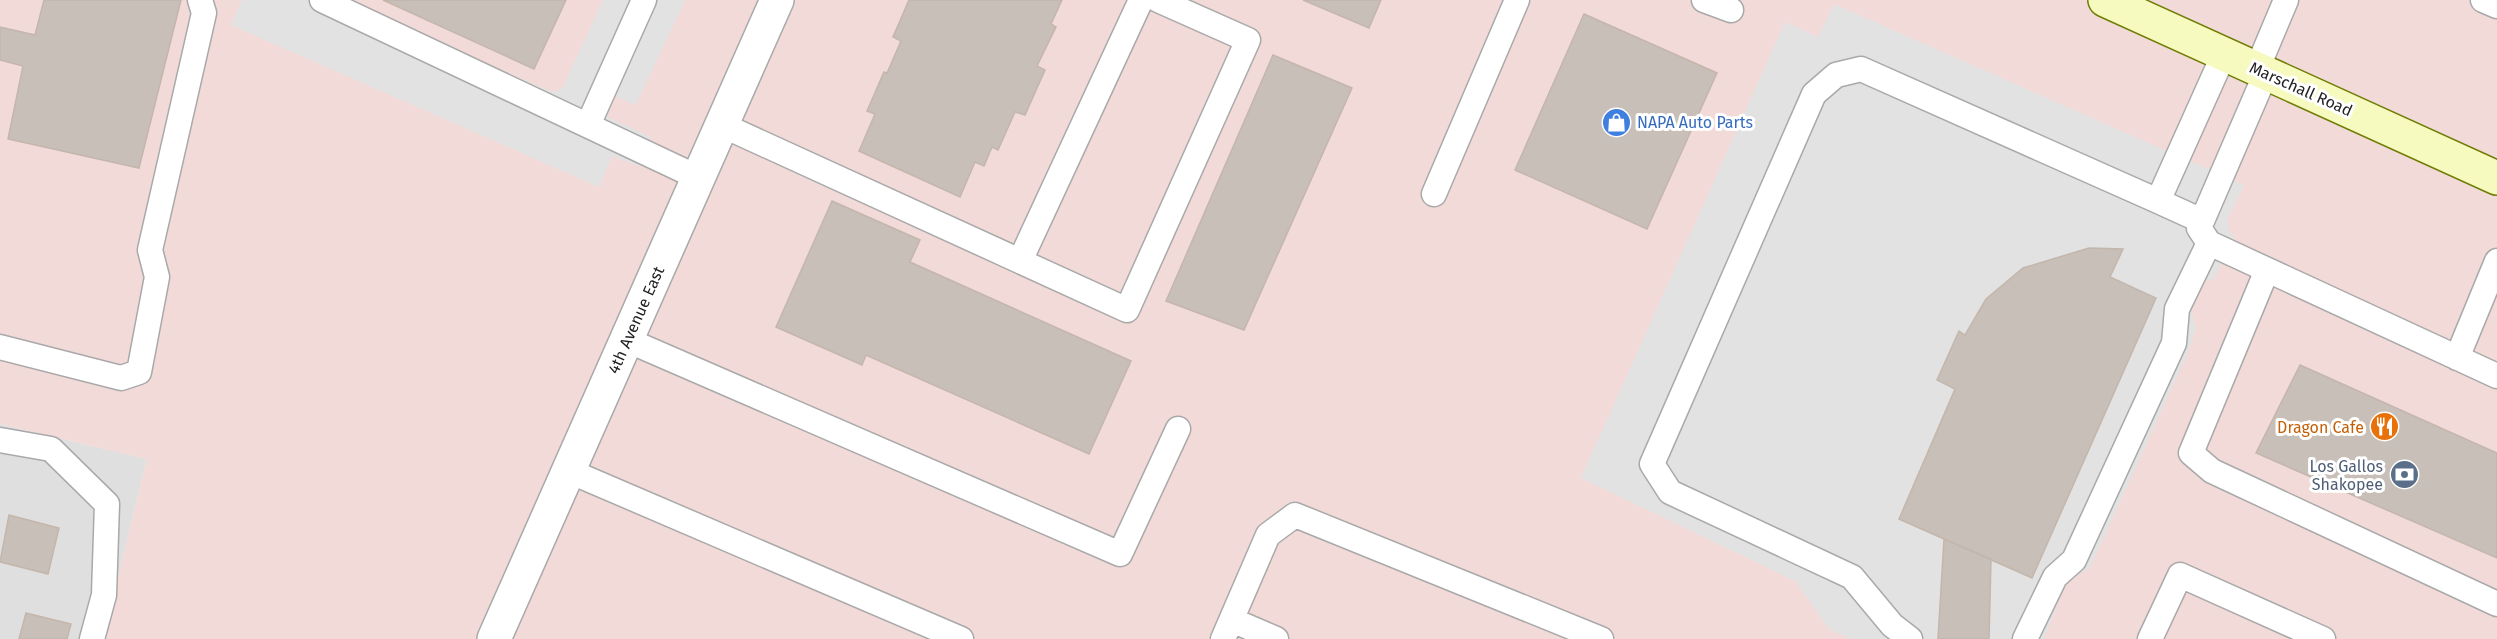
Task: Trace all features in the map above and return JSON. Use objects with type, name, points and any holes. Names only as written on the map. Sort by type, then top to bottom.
[{"type":"main road","name":"Marschall Road","points":[[2105,0],[2497,178]]},
{"type":"street","name":"4th Avenue East","points":[[494,639],[777,0]]},
{"type":"lane","points":[[0,347],[121,378],[139,372],[157,277],[150,250],[204,13],[200,0]]},
{"type":"lane","points":[[322,0],[699,177]]},
{"type":"lane","points":[[588,125],[644,0]]},
{"type":"lane","points":[[1020,261],[1141,0]]},
{"type":"lane","points":[[722,125],[1127,310],[1248,40],[1158,0]]},
{"type":"lane","points":[[1434,194],[1517,0]]},
{"type":"lane","points":[[1704,0],[1731,10]]},
{"type":"lane","points":[[2025,639],[2055,577],[2074,560],[2174,343],[2177,309],[2286,0]]},
{"type":"lane","points":[[2483,0],[2497,6]]},
{"type":"lane","points":[[2158,201],[2224,54]]},
{"type":"lane","points":[[1910,639],[1892,625],[1852,577],[1670,492],[1652,464],[1814,94],[1836,75],[1861,69],[2158,201],[2267,270],[2497,376]]},
{"type":"lane","points":[[2457,358],[2497,261]]},
{"type":"lane","points":[[2267,270],[2191,453],[2212,471],[2497,604]]},
{"type":"lane","points":[[627,340],[1120,554],[1178,429]]},
{"type":"lane","points":[[0,440],[51,448],[107,504],[104,595],[92,639]]},
{"type":"lane","points":[[569,471],[961,639]]},
{"type":"lane","points":[[1276,639],[1228,629],[1268,535],[1295,515],[1601,639]]},
{"type":"lane","points":[[2150,639],[2180,575],[2323,639]]},
{"type":"shaded area","points":[[0,0],[2497,0],[2497,639],[103,639],[147,459],[0,424]]},
{"type":"shaded area","points":[[242,0],[342,0],[552,92],[562,89],[603,0],[685,0],[636,105],[612,95],[603,115],[651,137],[638,166],[612,156],[599,187],[231,25]]},
{"type":"shaded area","points":[[1834,4],[2244,185],[2228,217],[2228,230],[2234,236],[2214,279],[2200,282],[2190,306],[2196,329],[2186,357],[2090,568],[2066,582],[2044,639],[1850,639],[1829,629],[1795,581],[1581,478],[1785,22],[1818,37]]},
{"type":"shaded area","points":[[0,424],[147,459],[103,639],[0,639]]},
{"type":"building","points":[[44,0],[181,0],[139,168],[8,139],[23,66],[0,60],[0,27],[35,35]]},
{"type":"building","points":[[383,0],[566,0],[534,69]]},
{"type":"building","points":[[909,0],[1062,0],[1051,24],[1056,27],[1037,66],[1045,70],[1025,115],[1015,112],[998,150],[992,147],[984,166],[975,162],[960,197],[859,151],[875,114],[867,111],[901,41],[893,37]]},
{"type":"building","points":[[1303,0],[1381,0],[1369,28]]},
{"type":"building","name":"NAPA Auto Parts","points":[[1584,14],[1717,73],[1647,229],[1515,170]]},
{"type":"building","points":[[1273,55],[1352,88],[1244,330],[1166,301]]},
{"type":"building","points":[[832,201],[920,240],[910,262],[1131,361],[1089,454],[866,355],[862,365],[776,327]]},
{"type":"building","points":[[2089,248],[2123,249],[2110,277],[2156,298],[2032,578],[1899,519],[1955,389],[1937,380],[1959,331],[1965,335],[1986,299],[2023,268]]},
{"type":"building","points":[[2300,365],[2497,453],[2497,558],[2256,453]]},
{"type":"building","points":[[9,515],[59,528],[48,574],[0,562]]},
{"type":"building","points":[[1944,539],[1991,559],[1989,639],[1938,639]]},
{"type":"building","points":[[26,613],[71,624],[67,639],[19,639]]},
{"type":"place","name":"NAPA Auto Parts","points":[[1616,122]]},
{"type":"place","name":"Dragon Cafe","points":[[2385,427]]},
{"type":"place","name":"Los Gallos Shakopee","points":[[2404,475]]}]
